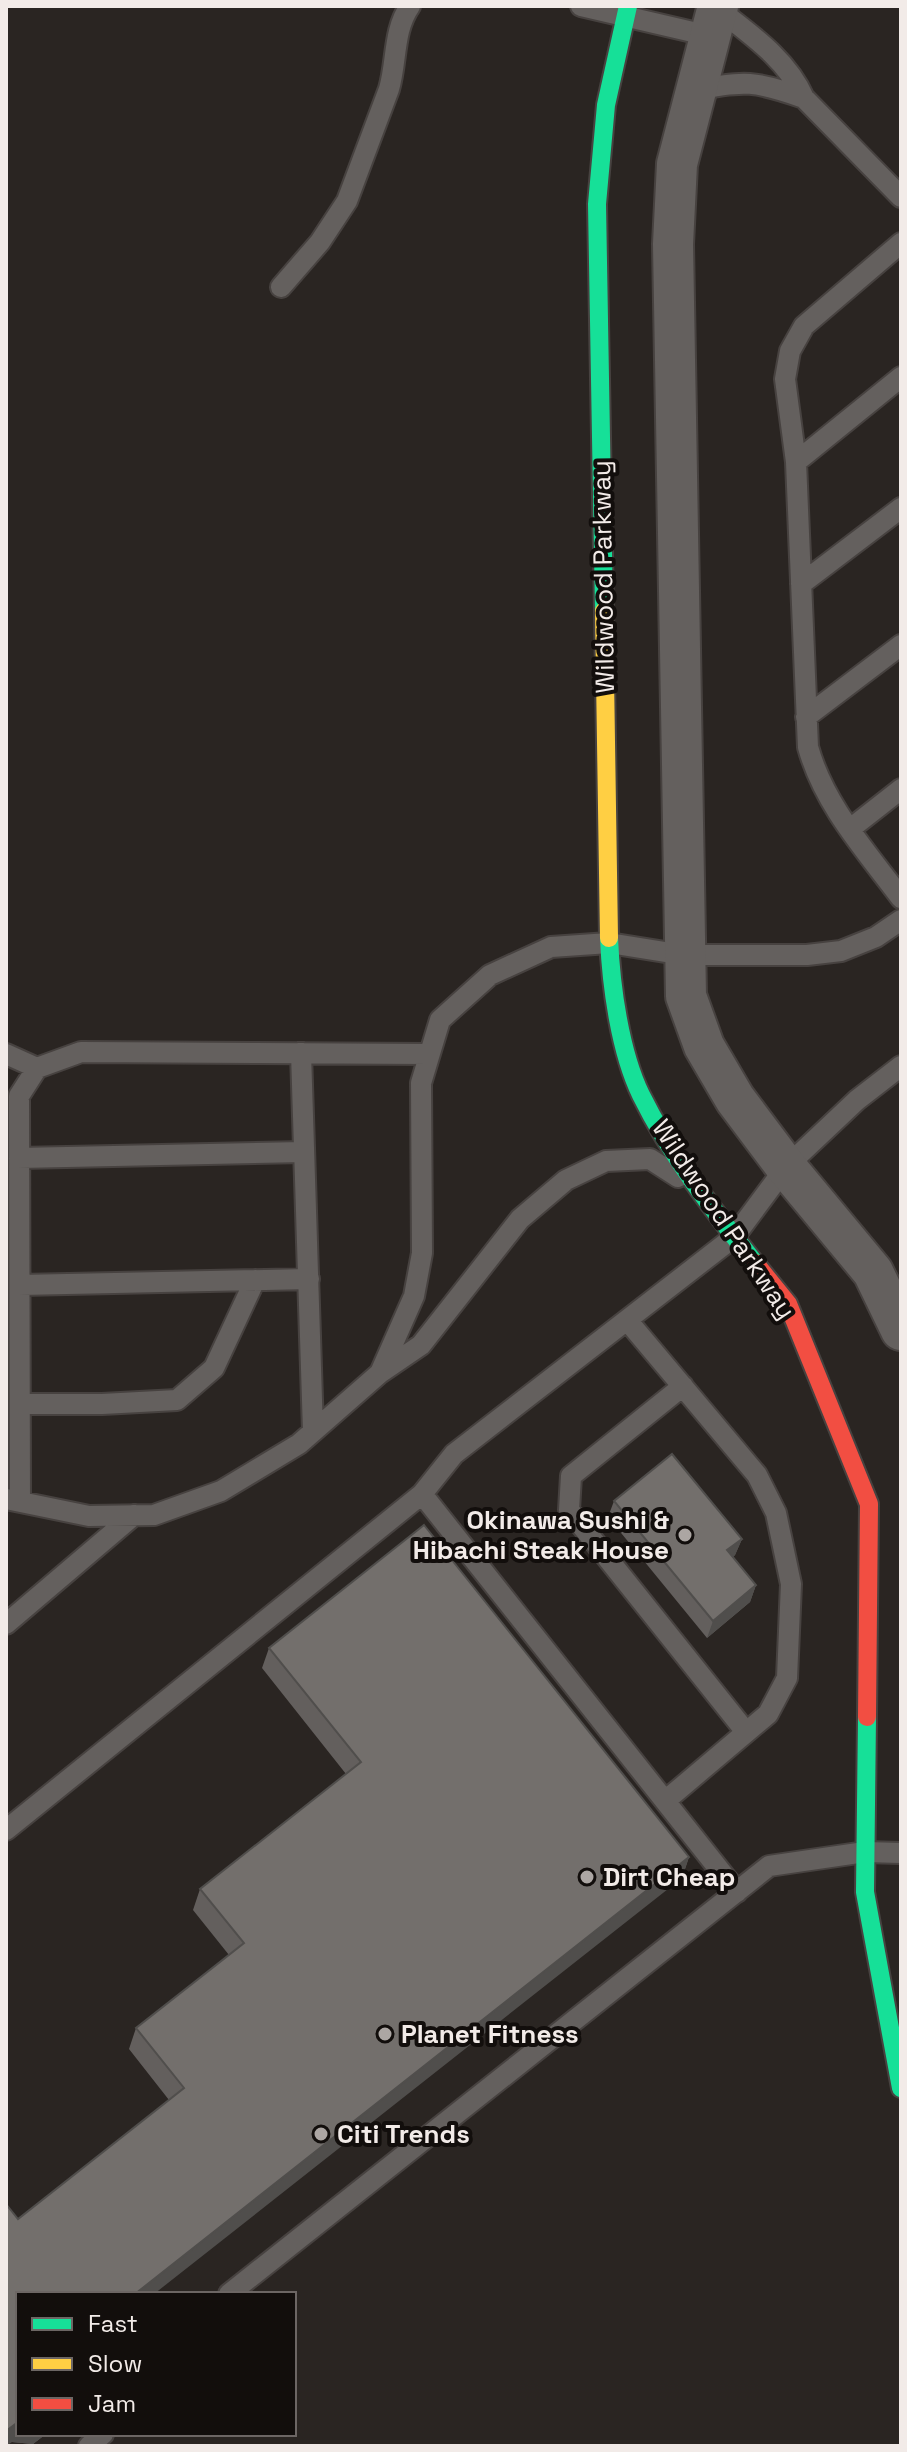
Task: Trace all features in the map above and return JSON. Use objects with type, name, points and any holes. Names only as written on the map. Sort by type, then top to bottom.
[{"type":"street","name":"Wildwood Parkway","points":[[627,11],[606,105],[597,204],[609,943],[618,1022],[640,1093],[697,1190],[788,1304],[869,1504],[865,1892],[901,2088]]},
{"type":"street","points":[[715,17],[677,164],[673,244],[686,996],[704,1046],[735,1099],[786,1167],[873,1272],[901,1330]]},
{"type":"lane","points":[[281,287],[320,242],[347,201],[392,80],[397,37],[401,21],[410,6]]},
{"type":"lane","points":[[581,6],[715,17],[775,56],[796,80],[804,98],[901,197]]},
{"type":"lane","points":[[695,90],[747,82],[766,84],[804,98]]},
{"type":"lane","points":[[901,243],[804,326],[790,351],[785,379],[796,462],[808,747],[816,775],[850,829],[901,898]]},
{"type":"lane","points":[[796,462],[901,377]]},
{"type":"lane","points":[[801,584],[901,508]]},
{"type":"lane","points":[[806,717],[901,645]]},
{"type":"lane","points":[[850,829],[901,789]]},
{"type":"lane","points":[[380,1373],[414,1296],[422,1253],[421,1083],[429,1054],[440,1020],[490,975],[551,947],[609,943],[684,955],[807,955],[841,951],[876,937],[901,920]]},
{"type":"lane","points":[[429,1054],[81,1052],[37,1068],[19,1096],[20,1404],[13,1500],[89,1516],[154,1515],[221,1491],[299,1444],[380,1373],[421,1345],[520,1219],[566,1180],[606,1161],[650,1159],[697,1190]]},
{"type":"lane","points":[[301,1053],[313,1431]]},
{"type":"lane","points":[[6,1054],[37,1068]]},
{"type":"lane","points":[[6,1830],[422,1494],[454,1454],[734,1237],[786,1167],[857,1100],[901,1066]]},
{"type":"lane","points":[[19,1158],[304,1152]]},
{"type":"lane","points":[[20,1285],[309,1279]]},
{"type":"lane","points":[[20,1404],[177,1400],[214,1368],[255,1280]]},
{"type":"lane","points":[[627,1320],[757,1475],[776,1513],[791,1584],[787,1678],[768,1714],[665,1801]]},
{"type":"lane","points":[[683,1386],[571,1476],[569,1510],[746,1732]]},
{"type":"lane","points":[[422,1494],[737,1892]]},
{"type":"lane","points":[[6,1624],[134,1515]]},
{"type":"lane","points":[[232,2292],[769,1866],[865,1852],[901,1853]]},
{"type":"building","points":[[672,1454],[742,1539],[727,1550],[756,1585],[713,1621],[614,1501]]},
{"type":"building","points":[[424,1525],[689,1857],[138,2292],[16,2292],[16,2424],[6,2431],[6,2204],[18,2219],[184,2088],[136,2028],[244,1943],[200,1889],[361,1762],[269,1648]]},
{"type":"traffic: fast","points":[[604,611],[597,204],[606,105],[628,6]]},
{"type":"traffic: fast","points":[[609,938],[618,1018],[627,1059],[641,1095],[679,1161],[755,1263]]},
{"type":"traffic: fast","points":[[867,1717],[865,1892],[901,2088]]},
{"type":"traffic: slow","points":[[604,611],[609,938]]},
{"type":"traffic: jam","points":[[755,1263],[788,1304],[869,1504],[867,1717]]},
{"type":"place","name":"Okinawa Sushi & Hibachi Steak House","points":[[685,1535]]},
{"type":"place","name":"Dirt Cheap","points":[[587,1877]]},
{"type":"place","name":"Planet Fitness","points":[[385,2034]]},
{"type":"place","name":"Citi Trends","points":[[321,2134]]}]
